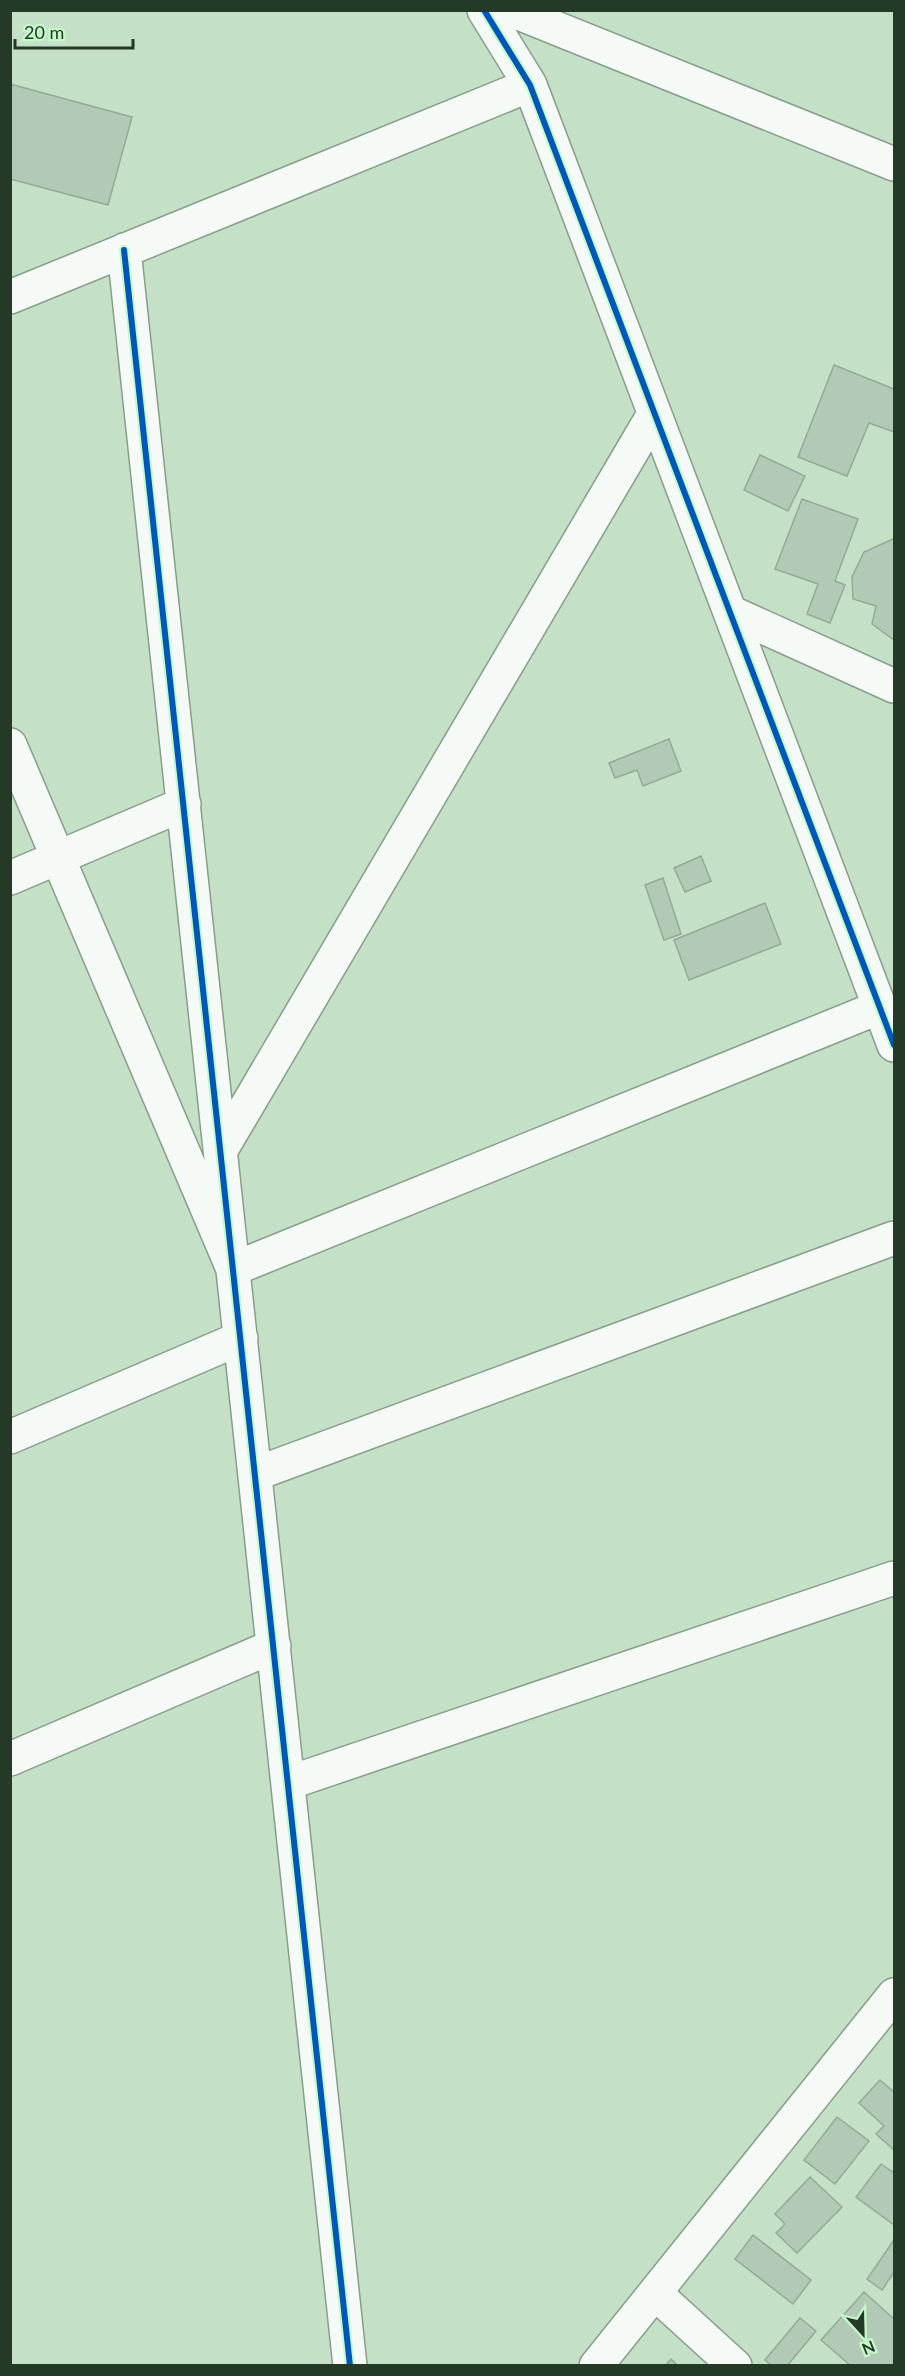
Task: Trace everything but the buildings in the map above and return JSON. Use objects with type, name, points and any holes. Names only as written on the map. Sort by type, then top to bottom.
[{"type":"street","points":[[484,10],[530,85],[894,1045]]},
{"type":"street","points":[[512,10],[894,164]]},
{"type":"street","points":[[10,297],[530,85]]},
{"type":"street","points":[[124,250],[350,2366]]},
{"type":"street","points":[[220,1150],[654,414]]},
{"type":"street","points":[[730,612],[894,686]]},
{"type":"street","points":[[10,745],[233,1269]]},
{"type":"street","points":[[10,878],[184,804]]},
{"type":"street","points":[[233,1269],[880,1007]]},
{"type":"street","points":[[255,1474],[894,1238]]},
{"type":"street","points":[[10,1437],[241,1338]]},
{"type":"street","points":[[288,1783],[894,1578]]},
{"type":"street","points":[[10,1759],[274,1646]]},
{"type":"street","points":[[596,2366],[894,1995]]},
{"type":"street","points":[[654,2293],[735,2366]]},
{"type":"cycle path","points":[[484,10],[530,85],[894,1045]]},
{"type":"cycle path","points":[[124,250],[350,2366]]}]
